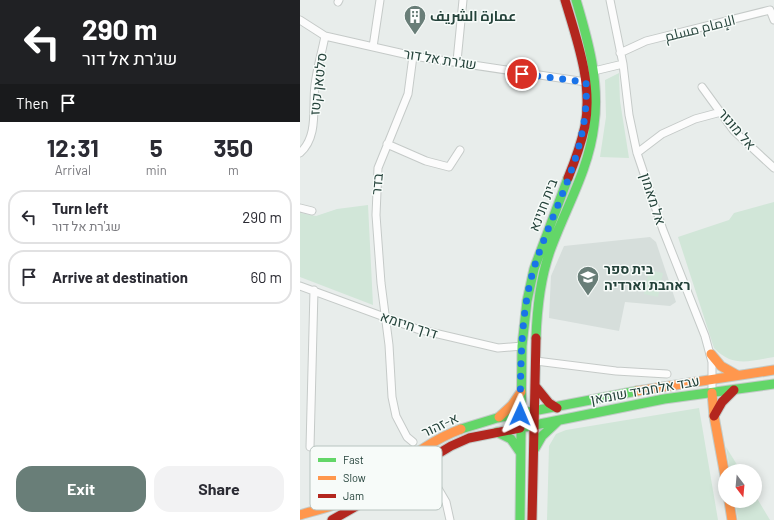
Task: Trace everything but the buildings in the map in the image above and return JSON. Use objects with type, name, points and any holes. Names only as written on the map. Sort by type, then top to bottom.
[{"type":"main road","name":"בית חנינא","points":[[520,520],[520,414],[522,346],[527,301],[534,269],[577,155],[584,130],[587,102],[582,56],[564,0]]},
{"type":"main road","name":"בית חנינא","points":[[532,520],[533,452],[536,411],[536,361],[542,278],[551,250],[584,170],[596,127],[597,105],[594,71],[590,46],[576,0]]},
{"type":"main road","points":[[711,354],[724,368],[737,375]]},
{"type":"main road","name":"עבד אלחמיד שומאן","points":[[536,411],[662,386],[774,370]]},
{"type":"main road","name":"עבד אלחמיד שומאן","points":[[520,427],[558,421],[664,399],[774,384]]},
{"type":"main road","points":[[536,387],[549,403],[557,408]]},
{"type":"main road","points":[[714,416],[720,405],[734,390]]},
{"type":"main road","points":[[497,418],[512,405],[521,392]]},
{"type":"main road","points":[[712,393],[714,416],[723,464]]},
{"type":"main road","name":"א-זהור","points":[[427,446],[448,434],[497,418],[536,411]]},
{"type":"main road","points":[[533,452],[542,436],[558,421]]},
{"type":"main road","name":"א-זהור","points":[[442,451],[449,446],[469,438],[520,427]]},
{"type":"main road","points":[[495,432],[507,435],[516,444],[520,452]]},
{"type":"main road","points":[[730,508],[732,520]]},
{"type":"main road","name":"א-זהור","points":[[300,515],[315,510]]},
{"type":"main road","name":"א-זהור","points":[[332,520],[351,510]]},
{"type":"street","points":[[373,47],[380,0]]},
{"type":"street","points":[[457,61],[463,0]]},
{"type":"street","name":"אל מאמון","points":[[610,0],[623,64],[629,115],[637,153],[663,230],[698,317],[711,354],[713,378],[712,393]]},
{"type":"street","name":"الإمام مسلم","points":[[620,53],[646,42],[770,10],[774,20]]},
{"type":"street","name":"שג'רת אל דור","points":[[300,20],[325,36],[413,56],[457,61],[522,74],[586,82]]},
{"type":"street","name":"סלטאן קטז","points":[[300,153],[307,146],[313,130],[315,85],[325,36]]},
{"type":"street","name":"בדר","points":[[413,56],[408,94],[386,144],[378,168],[376,190],[380,275],[389,345],[392,397],[396,416],[407,437],[413,442]]},
{"type":"street","points":[[594,71],[623,64]]},
{"type":"street","name":"אל מונזר","points":[[702,87],[734,131],[774,168]]},
{"type":"street","points":[[637,153],[662,134],[695,119],[721,112]]},
{"type":"street","points":[[386,144],[426,161],[449,167],[460,150]]},
{"type":"street","points":[[300,208],[312,211]]},
{"type":"street","name":"דרך חיזמא","points":[[300,286],[417,330],[464,342],[498,348],[522,346]]},
{"type":"street","points":[[310,446],[314,290]]},
{"type":"street","points":[[536,361],[616,371],[667,374]]},
{"type":"street","points":[[442,495],[446,502],[450,520]]},
{"type":"shaded area","points":[[650,237],[656,242],[676,302],[670,306],[625,302],[619,331],[549,318],[551,276],[564,246]]},
{"type":"green space","points":[[619,73],[620,101],[629,158],[600,157],[606,117],[605,80]]},
{"type":"green space","points":[[774,202],[774,357],[742,362],[735,361],[721,354],[714,348],[678,237],[729,220],[734,213]]},
{"type":"green space","points":[[368,205],[373,305],[300,277],[300,213],[316,216],[337,209]]},
{"type":"green space","points":[[649,270],[663,273],[658,297],[644,294]]},
{"type":"green space","points":[[699,408],[718,520],[547,520],[549,446],[556,434],[566,430]]},
{"type":"green space","points":[[726,447],[737,464],[729,464]]},
{"type":"green space","points":[[762,507],[770,520],[738,520],[736,508],[762,508]]},
{"type":"traffic: fast","points":[[536,338],[537,316],[544,272],[556,235],[582,174],[594,125],[595,93],[592,62],[585,30],[576,0]]},
{"type":"traffic: fast","points":[[520,520],[522,346],[527,301],[534,269],[568,178]]},
{"type":"traffic: fast","points":[[520,428],[664,399],[774,384]]},
{"type":"traffic: fast","points":[[461,429],[497,418],[637,391]]},
{"type":"traffic: fast","points":[[534,450],[542,436],[558,421]]},
{"type":"traffic: fast","points":[[497,432],[511,439],[520,452]]},
{"type":"traffic: slow","points":[[711,354],[721,366],[737,375]]},
{"type":"traffic: slow","points":[[637,391],[774,370]]},
{"type":"traffic: slow","points":[[499,417],[512,405],[521,392]]},
{"type":"traffic: slow","points":[[712,393],[714,416],[723,464]]},
{"type":"traffic: slow","points":[[428,446],[461,429]]},
{"type":"traffic: slow","points":[[730,508],[732,520]]},
{"type":"traffic: slow","points":[[300,515],[319,510]]},
{"type":"traffic: jam","points":[[565,0],[579,46],[587,94],[585,126],[578,152],[568,178]]},
{"type":"traffic: jam","points":[[532,520],[536,338]]},
{"type":"traffic: jam","points":[[536,387],[549,403],[557,408]]},
{"type":"traffic: jam","points":[[714,416],[722,402],[734,390]]},
{"type":"traffic: jam","points":[[442,451],[469,438],[520,428]]},
{"type":"traffic: jam","points":[[332,520],[350,510]]},
{"type":"place","name":"عمارة الشريف","points":[[415,36]]},
{"type":"place","name":"בית ספר ראהבת וארדיה","points":[[588,296]]},
{"type":"route","points":[[520,414],[522,346],[527,301],[534,269],[577,155],[585,125],[587,102],[586,82],[522,74]]}]
